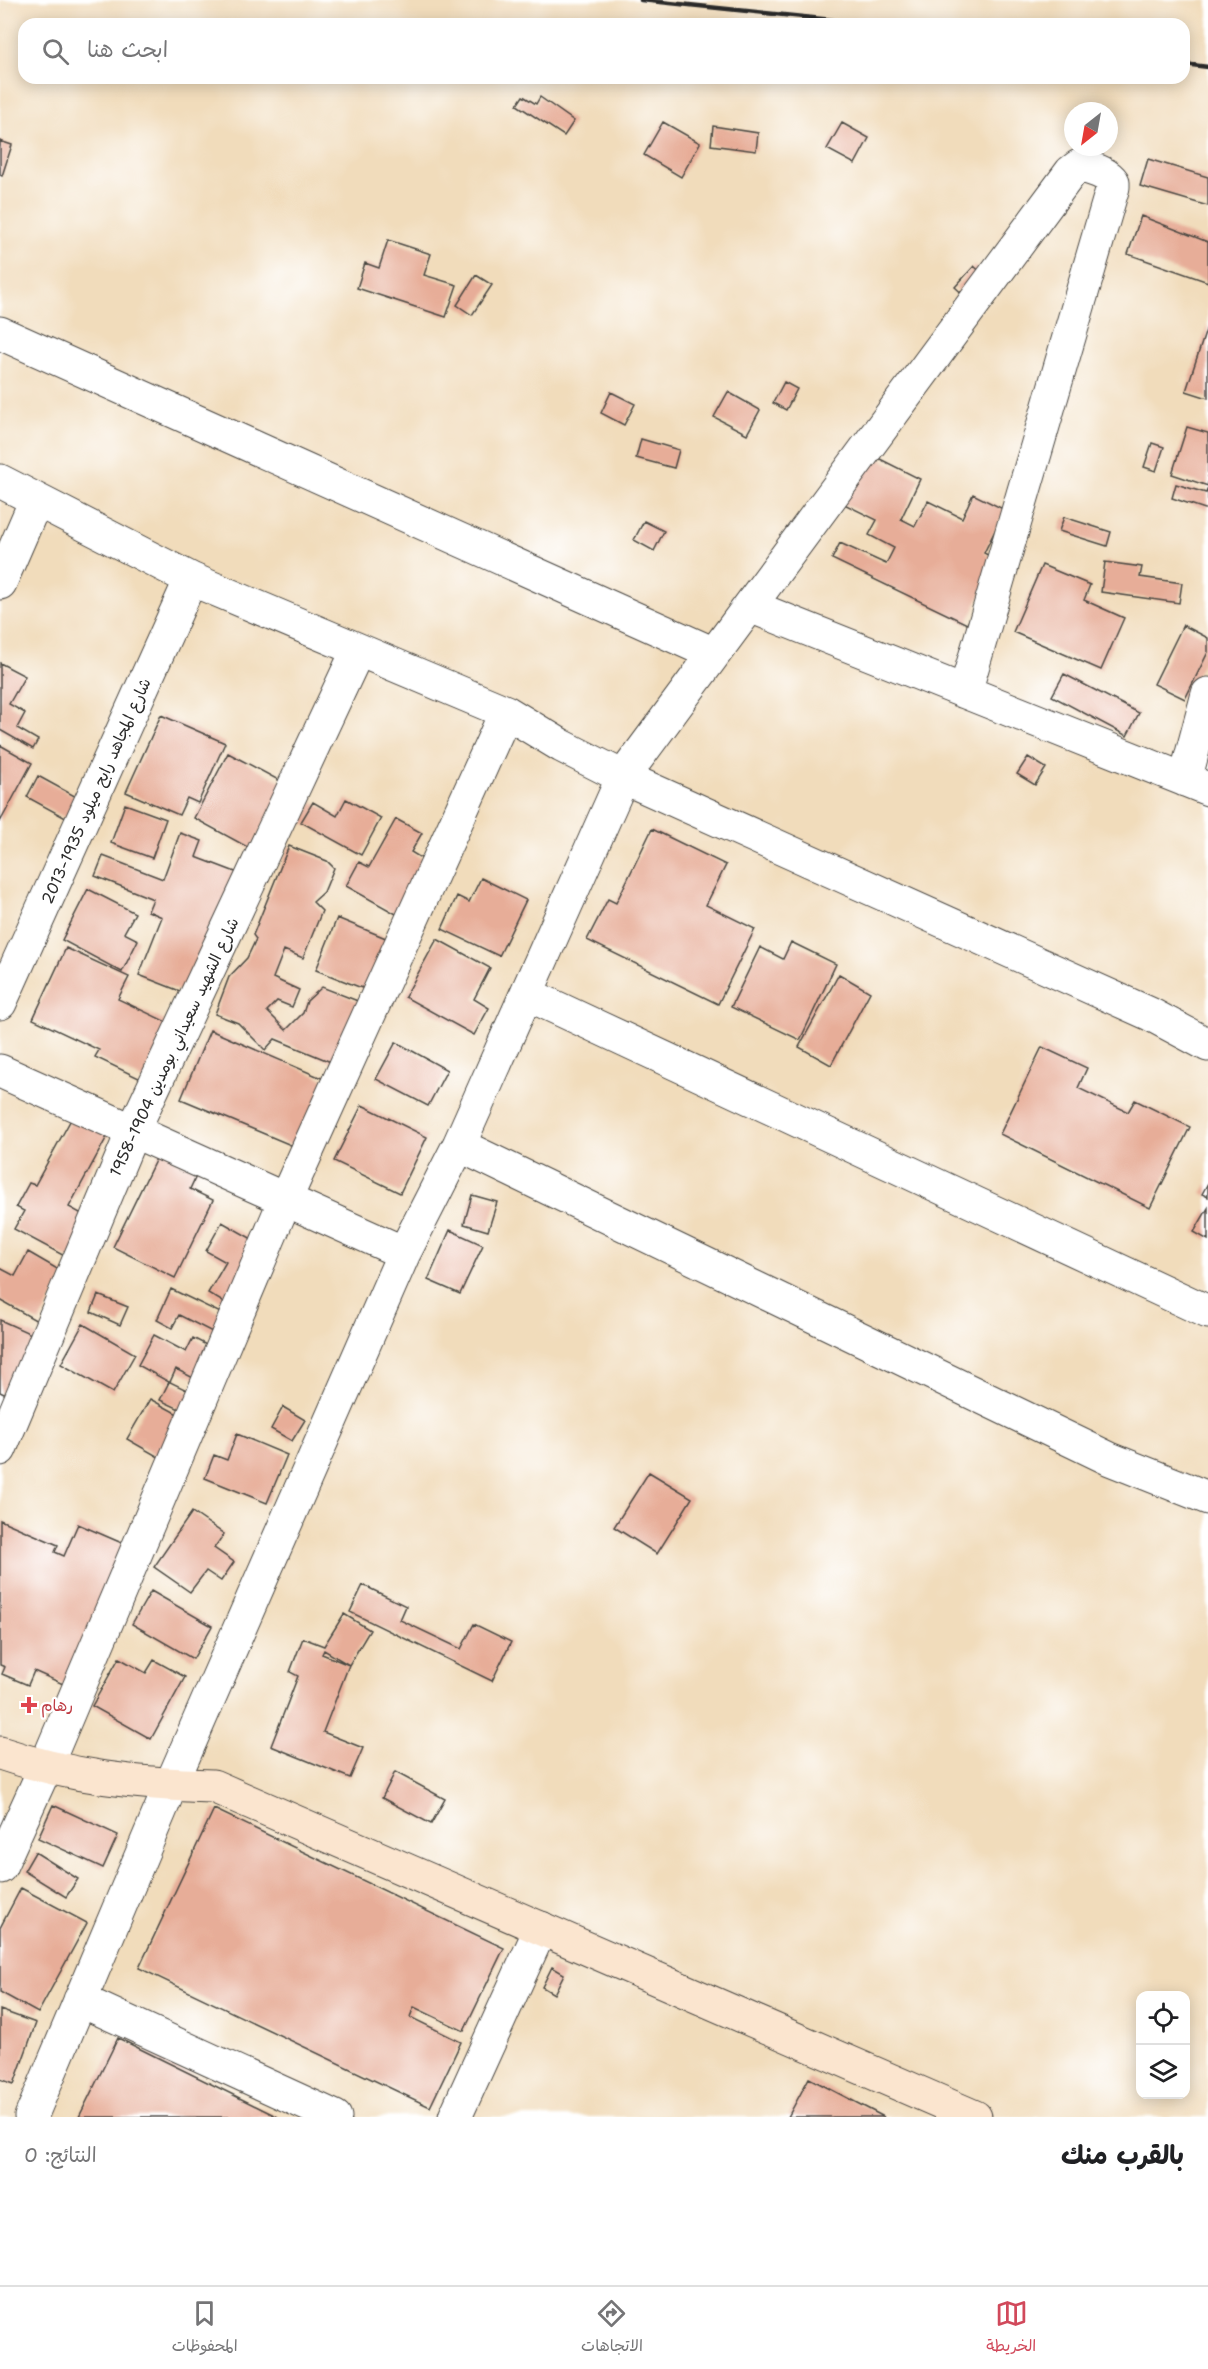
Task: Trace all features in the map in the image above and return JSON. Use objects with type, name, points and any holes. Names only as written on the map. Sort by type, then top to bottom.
[{"type":"street","points":[[31,2117],[171,1785],[404,1253],[459,1145],[623,777],[1071,172],[1080,166],[1107,176],[1113,182],[1113,187],[965,692]]},
{"type":"street","points":[[0,333],[714,654]]},
{"type":"street","points":[[0,481],[191,579],[506,712],[562,746],[623,777],[1150,1014],[1208,1045]]},
{"type":"street","points":[[0,583],[36,500]]},
{"type":"street","name":"شارع المجاهد رابح ميلود 1935-2013","points":[[0,1003],[191,579]]},
{"type":"street","points":[[750,606],[1197,785],[1208,694]]},
{"type":"street","name":"شارع الشهيد سعيداني بومدين 1904-1958","points":[[0,1449],[133,1131],[358,650]]},
{"type":"street","points":[[0,1867],[45,1768],[285,1200],[506,712]]},
{"type":"street","points":[[527,994],[1208,1312]]},
{"type":"street","points":[[0,1071],[404,1253]]},
{"type":"street","points":[[459,1145],[839,1326],[1110,1459],[1208,1498]]},
{"type":"street","points":[[0,1753],[45,1768],[137,1784],[213,1786],[975,2117]]},
{"type":"street","points":[[455,2117],[541,1928]]},
{"type":"street","points":[[81,2000],[335,2117]]},
{"type":"building","points":[[523,96],[536,104],[540,97],[574,121],[564,136],[517,105]]},
{"type":"building","points":[[663,122],[700,143],[681,177],[644,155]]},
{"type":"building","points":[[842,123],[869,138],[855,164],[827,149]]},
{"type":"building","points":[[713,126],[758,133],[756,151],[711,145]]},
{"type":"building","points":[[0,141],[12,145],[2,176],[0,175]]},
{"type":"building","points":[[1148,159],[1208,177],[1208,206],[1140,186]]},
{"type":"building","points":[[1141,216],[1208,242],[1208,282],[1128,254]]},
{"type":"building","points":[[388,240],[431,254],[424,275],[457,285],[446,317],[357,288],[365,263],[379,268]]},
{"type":"building","points":[[974,266],[988,279],[969,300],[955,287]]},
{"type":"building","points":[[476,275],[492,285],[472,315],[457,305]]},
{"type":"building","points":[[1208,324],[1208,398],[1186,391]]},
{"type":"building","points":[[784,382],[797,389],[786,410],[773,403]]},
{"type":"building","points":[[611,392],[635,404],[624,425],[601,413]]},
{"type":"building","points":[[728,392],[760,410],[747,434],[714,417]]},
{"type":"building","points":[[1187,427],[1208,433],[1208,486],[1172,474]]},
{"type":"building","points":[[641,439],[679,450],[674,468],[636,458]]},
{"type":"building","points":[[1152,443],[1164,447],[1156,471],[1144,467]]},
{"type":"building","points":[[868,453],[920,479],[901,519],[915,526],[928,501],[962,518],[973,494],[1005,510],[984,553],[997,560],[967,624],[832,559],[840,543],[886,564],[894,548],[869,535],[877,520],[844,504]]},
{"type":"building","points":[[1176,484],[1206,493],[1208,488],[1208,510],[1172,498]]},
{"type":"building","points":[[1064,517],[1111,532],[1107,546],[1059,531]]},
{"type":"building","points":[[644,521],[664,531],[654,551],[634,540]]},
{"type":"building","points":[[1105,562],[1142,567],[1140,577],[1182,583],[1179,603],[1101,592]]},
{"type":"building","points":[[1042,565],[1090,585],[1084,600],[1124,618],[1101,670],[1013,632]]},
{"type":"building","points":[[1183,625],[1208,638],[1208,652],[1185,699],[1154,684]]},
{"type":"building","points":[[0,663],[25,676],[9,704],[25,713],[17,728],[38,740],[33,749],[0,730]]},
{"type":"building","points":[[1064,674],[1139,713],[1127,736],[1052,696]]},
{"type":"building","points":[[161,715],[225,743],[198,803],[187,798],[179,815],[126,792]]},
{"type":"building","points":[[0,745],[32,763],[0,822]]},
{"type":"building","points":[[228,753],[286,784],[251,849],[194,818]]},
{"type":"building","points":[[1028,757],[1046,768],[1035,785],[1017,774]]},
{"type":"building","points":[[38,776],[82,800],[71,821],[27,797]]},
{"type":"building","points":[[346,799],[381,818],[361,855],[301,822],[313,802],[337,816]]},
{"type":"building","points":[[125,804],[166,819],[152,858],[111,843]]},
{"type":"building","points":[[396,819],[422,833],[411,852],[434,866],[405,919],[346,886],[359,862],[369,867]]},
{"type":"building","points":[[652,829],[726,865],[706,905],[755,929],[718,1004],[587,940],[608,899],[616,903]]},
{"type":"building","points":[[180,833],[202,841],[196,857],[238,873],[190,995],[139,975],[162,917],[148,911],[153,899],[95,876],[103,856],[163,879]]},
{"type":"building","points":[[289,846],[327,861],[334,868],[324,892],[313,902],[322,911],[303,958],[284,950],[273,978],[299,990],[292,1007],[277,1001],[267,1011],[286,1030],[303,1013],[307,1001],[322,987],[368,1005],[343,1067],[275,1039],[265,1050],[238,1023],[215,1014],[229,977],[247,958],[256,939],[253,935]]},
{"type":"building","points":[[481,878],[526,900],[499,956],[442,929],[457,896],[469,902]]},
{"type":"building","points":[[88,889],[135,913],[124,933],[138,940],[122,972],[62,940]]},
{"type":"building","points":[[337,918],[393,941],[372,992],[316,970]]},
{"type":"building","points":[[437,939],[490,968],[474,999],[489,1008],[474,1035],[405,997]]},
{"type":"building","points":[[791,942],[836,964],[800,1040],[731,1007],[760,947],[783,959]]},
{"type":"building","points":[[66,948],[129,977],[118,999],[173,1025],[147,1082],[95,1057],[99,1050],[33,1019]]},
{"type":"building","points":[[839,974],[870,992],[831,1065],[799,1047]]},
{"type":"building","points":[[210,1030],[333,1083],[305,1151],[181,1099]]},
{"type":"building","points":[[396,1042],[447,1070],[428,1106],[376,1079]]},
{"type":"building","points":[[1042,1047],[1087,1068],[1078,1088],[1128,1112],[1135,1100],[1190,1127],[1150,1208],[1000,1134]]},
{"type":"building","points":[[362,1105],[427,1137],[400,1193],[334,1161]]},
{"type":"building","points":[[74,1114],[109,1133],[69,1207],[91,1219],[70,1259],[14,1229],[24,1211],[16,1207],[29,1183],[35,1185]]},
{"type":"building","points":[[167,1136],[206,1155],[190,1189],[213,1200],[175,1278],[113,1247]]},
{"type":"building","points":[[1208,1183],[1208,1197],[1202,1194]]},
{"type":"building","points":[[472,1195],[497,1202],[488,1231],[464,1224]]},
{"type":"building","points":[[1208,1208],[1208,1240],[1194,1232]]},
{"type":"building","points":[[222,1222],[261,1244],[228,1305],[208,1293],[226,1262],[206,1251]]},
{"type":"building","points":[[450,1230],[483,1245],[460,1294],[428,1280]]},
{"type":"building","points":[[28,1252],[66,1274],[39,1322],[0,1300],[0,1268],[15,1276]]},
{"type":"building","points":[[171,1289],[231,1318],[222,1337],[179,1315],[172,1328],[157,1320]]},
{"type":"building","points":[[98,1295],[128,1307],[120,1325],[91,1312]]},
{"type":"building","points":[[0,1320],[38,1337],[10,1397],[0,1392]]},
{"type":"building","points":[[83,1324],[135,1354],[113,1393],[61,1364]]},
{"type":"building","points":[[154,1335],[186,1352],[193,1338],[218,1351],[201,1382],[176,1369],[170,1382],[197,1395],[188,1413],[160,1400],[169,1382],[138,1365]]},
{"type":"building","points":[[150,1399],[185,1418],[162,1459],[127,1439]]},
{"type":"building","points":[[283,1407],[305,1420],[292,1441],[271,1429]]},
{"type":"building","points":[[237,1434],[287,1455],[267,1503],[205,1478],[214,1455],[227,1460]]},
{"type":"building","points":[[649,1472],[692,1498],[657,1554],[614,1527]]},
{"type":"building","points":[[192,1512],[224,1534],[214,1548],[234,1562],[221,1581],[206,1571],[190,1592],[154,1567]]},
{"type":"building","points":[[0,1520],[58,1545],[55,1552],[64,1556],[78,1524],[131,1547],[72,1688],[34,1671],[28,1685],[2,1674],[5,1667],[0,1665]]},
{"type":"building","points":[[363,1585],[406,1606],[400,1620],[461,1649],[474,1624],[511,1642],[492,1681],[350,1612]]},
{"type":"building","points":[[151,1591],[212,1626],[193,1659],[132,1624]]},
{"type":"building","points":[[344,1614],[370,1630],[349,1665],[323,1732],[363,1748],[350,1778],[271,1746],[298,1676],[290,1672],[303,1638],[324,1646]],"holes":[[[324,1650],[349,1665],[322,1654]]]},
{"type":"building","points":[[119,1658],[146,1673],[154,1660],[185,1677],[151,1739],[92,1706]]},
{"type":"building","points":[[395,1772],[445,1799],[431,1824],[382,1798]]},
{"type":"building","points":[[53,1805],[118,1835],[103,1868],[38,1838]]},
{"type":"building","points":[[214,1809],[504,1948],[464,2031],[414,2007],[410,2017],[461,2042],[430,2107],[139,1968]]},
{"type":"building","points":[[35,1852],[78,1879],[66,1897],[24,1871]]},
{"type":"building","points":[[21,1888],[87,1923],[38,2013],[0,1992],[0,1928]]},
{"type":"building","points":[[552,1967],[564,1974],[554,1994],[542,1987]]},
{"type":"building","points":[[0,2010],[36,2023],[14,2084],[0,2079]]},
{"type":"building","points":[[118,2038],[278,2117],[79,2117]]},
{"type":"building","points":[[809,2078],[884,2117],[788,2117]]},
{"type":"railway","points":[[641,0],[814,18]]},
{"type":"railway","points":[[1190,65],[1208,67]]},
{"type":"place","name":"رهام","points":[[29,1705]]}]
